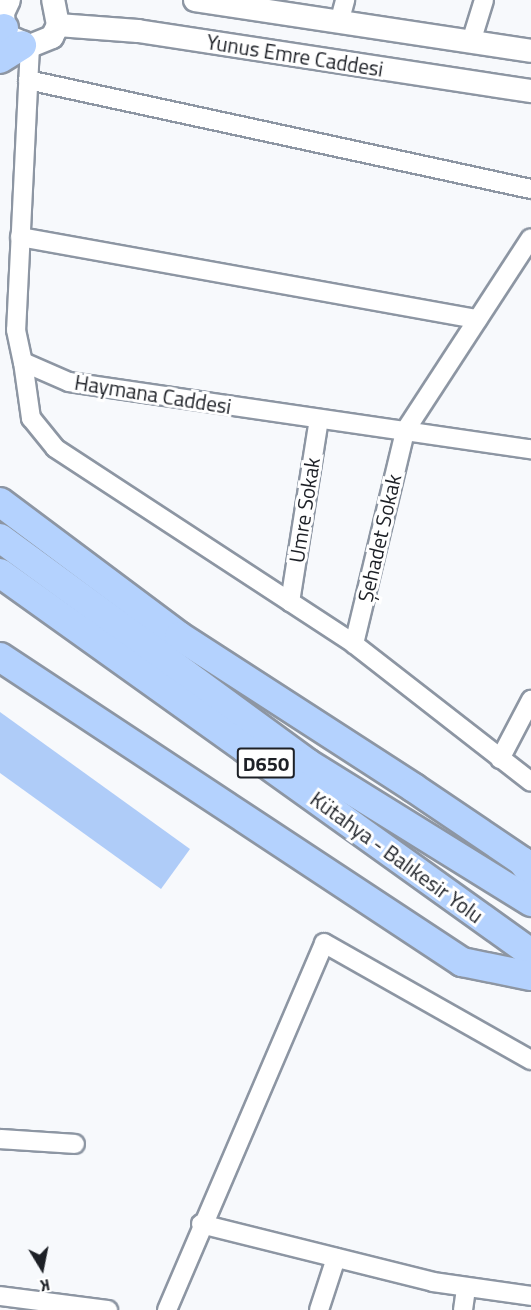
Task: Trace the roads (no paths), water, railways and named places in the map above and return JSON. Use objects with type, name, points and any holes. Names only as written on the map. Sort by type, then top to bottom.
[{"type":"highway","points":[[0,502],[179,636],[414,788],[522,861],[531,873]]},
{"type":"highway","name":"Kütahya - Balıkesir Yolu","points":[[0,538],[307,763],[531,902]]},
{"type":"highway","name":"Kütahya - Balıkesir Yolu","points":[[0,573],[531,953]]},
{"type":"highway","points":[[0,657],[462,962],[531,976]]},
{"type":"street","points":[[195,0],[244,4],[339,22],[531,51]]},
{"type":"street","points":[[339,22],[345,0]]},
{"type":"street","points":[[471,42],[484,0]]},
{"type":"street","points":[[8,29],[52,37],[58,25],[58,1]]},
{"type":"street","name":"Yunus Emre Caddesi","points":[[58,25],[138,31],[531,91]]},
{"type":"street","points":[[8,29],[27,80],[16,330],[31,418],[55,448],[354,644],[531,782]]},
{"type":"street","points":[[27,80],[531,189]]},
{"type":"street","points":[[20,237],[478,319]]},
{"type":"street","name":"Şehadet Sokak","points":[[354,644],[405,431],[531,238]]},
{"type":"street","name":"Haymana Caddesi","points":[[23,362],[69,382],[531,449]]},
{"type":"street","name":"Umre Sokak","points":[[290,602],[319,419]]},
{"type":"street","points":[[500,759],[531,700]]},
{"type":"street","points":[[167,1310],[201,1224],[324,943],[531,1060]]},
{"type":"street","points":[[0,1139],[75,1144]]},
{"type":"street","points":[[201,1224],[466,1288],[531,1296]]},
{"type":"street","points":[[320,1310],[336,1258]]},
{"type":"street","points":[[463,1310],[466,1288]]},
{"type":"street","points":[[0,1296],[108,1310]]}]
